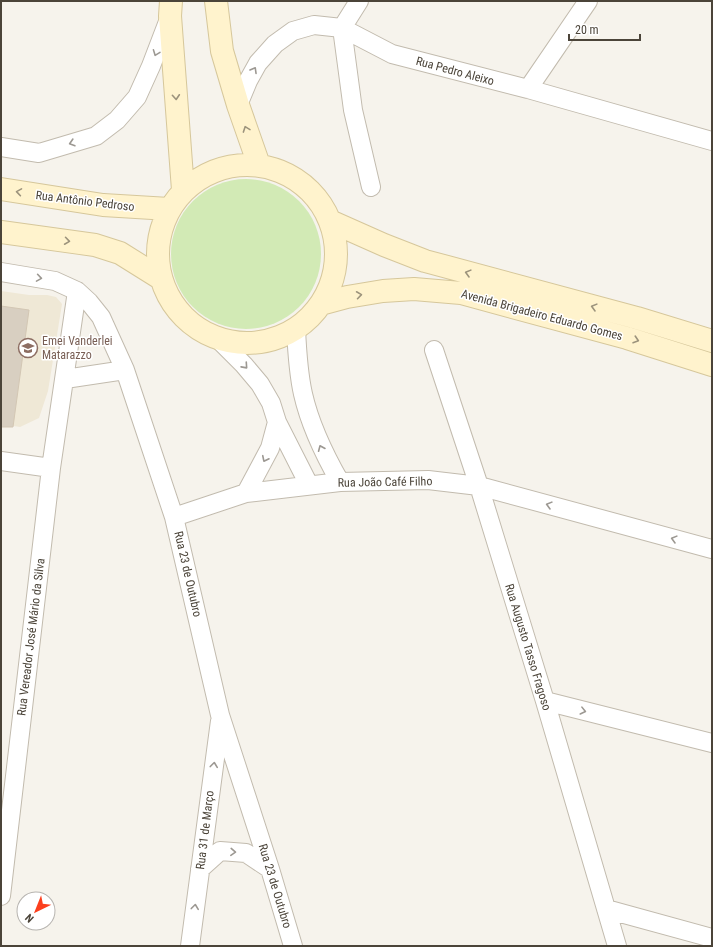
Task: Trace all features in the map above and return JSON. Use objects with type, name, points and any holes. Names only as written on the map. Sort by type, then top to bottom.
[{"type":"main road","points":[[216,1],[222,51],[238,105],[259,165]]},
{"type":"main road","points":[[171,9],[183,190]]},
{"type":"main road","points":[[238,165],[259,165],[282,172],[302,184],[318,201],[330,221],[335,244],[335,266],[329,289],[321,304],[310,318],[296,329],[271,340],[244,343],[217,338],[193,326],[172,304],[160,278],[157,254],[160,231],[169,209],[183,190],[199,178],[218,169],[238,165]]},
{"type":"main road","name":"Rua Antônio Pedroso","points":[[1,189],[103,205],[169,209]]},
{"type":"main road","name":"Avenida Brigadeiro Eduardo Gomes","points":[[330,221],[425,261],[637,318],[712,341]]},
{"type":"main road","points":[[1,232],[95,245],[120,253],[160,278]]},
{"type":"main road","name":"Avenida Brigadeiro Eduardo Gomes","points":[[321,304],[347,297],[414,289],[461,293],[627,338],[712,365]]},
{"type":"street","points":[[359,1],[342,28],[353,110],[371,187]]},
{"type":"street","points":[[528,89],[588,1]]},
{"type":"street","points":[[1,147],[39,153],[96,136],[117,120],[137,97],[151,66],[171,9]]},
{"type":"street","name":"Rua Pedro Aleixo","points":[[238,105],[248,81],[258,63],[275,44],[293,30],[314,25],[342,28],[392,54],[528,89],[712,141]]},
{"type":"street","name":"Rua 23 de Outubro","points":[[1,272],[55,281],[77,291],[89,302],[101,317],[126,370],[174,517],[220,715],[270,869],[293,946]]},
{"type":"street","name":"Rua Vereador José Mário da Silva","points":[[1,896],[51,468],[77,291]]},
{"type":"street","points":[[296,329],[298,361],[303,393],[321,448],[340,482]]},
{"type":"street","points":[[217,338],[244,365],[260,384],[271,403],[277,422],[309,485]]},
{"type":"street","name":"Rua Augusto Tasso Fragoso","points":[[434,350],[479,486],[545,701],[617,946]]},
{"type":"street","points":[[65,379],[126,370]]},
{"type":"street","points":[[246,493],[270,448],[277,422]]},
{"type":"street","points":[[1,461],[51,468]]},
{"type":"street","name":"Rua João Café Filho","points":[[174,517],[246,493],[340,482],[428,480],[479,486],[712,549]]},
{"type":"street","points":[[545,701],[712,743]]},
{"type":"street","name":"Rua 31 de Março","points":[[190,946],[220,715]]},
{"type":"street","points":[[200,869],[220,851],[246,853],[270,869]]},
{"type":"street","points":[[606,909],[712,938]]},
{"type":"shaded area","name":"Emei Vanderlei Matarazzo","points":[[1,291],[29,295],[47,295],[56,297],[62,304],[48,391],[39,418],[20,427],[1,424]]},
{"type":"green space","points":[[246,179],[268,182],[288,192],[299,201],[308,212],[318,232],[321,254],[318,276],[308,296],[299,307],[288,316],[268,326],[246,329],[224,326],[204,316],[193,307],[184,296],[174,276],[171,254],[174,232],[184,212],[193,201],[204,192],[224,182]]},
{"type":"building","points":[[1,306],[29,310],[13,427],[1,427]]},
{"type":"place","name":"Emei Vanderlei Matarazzo","points":[[28,348]]}]
